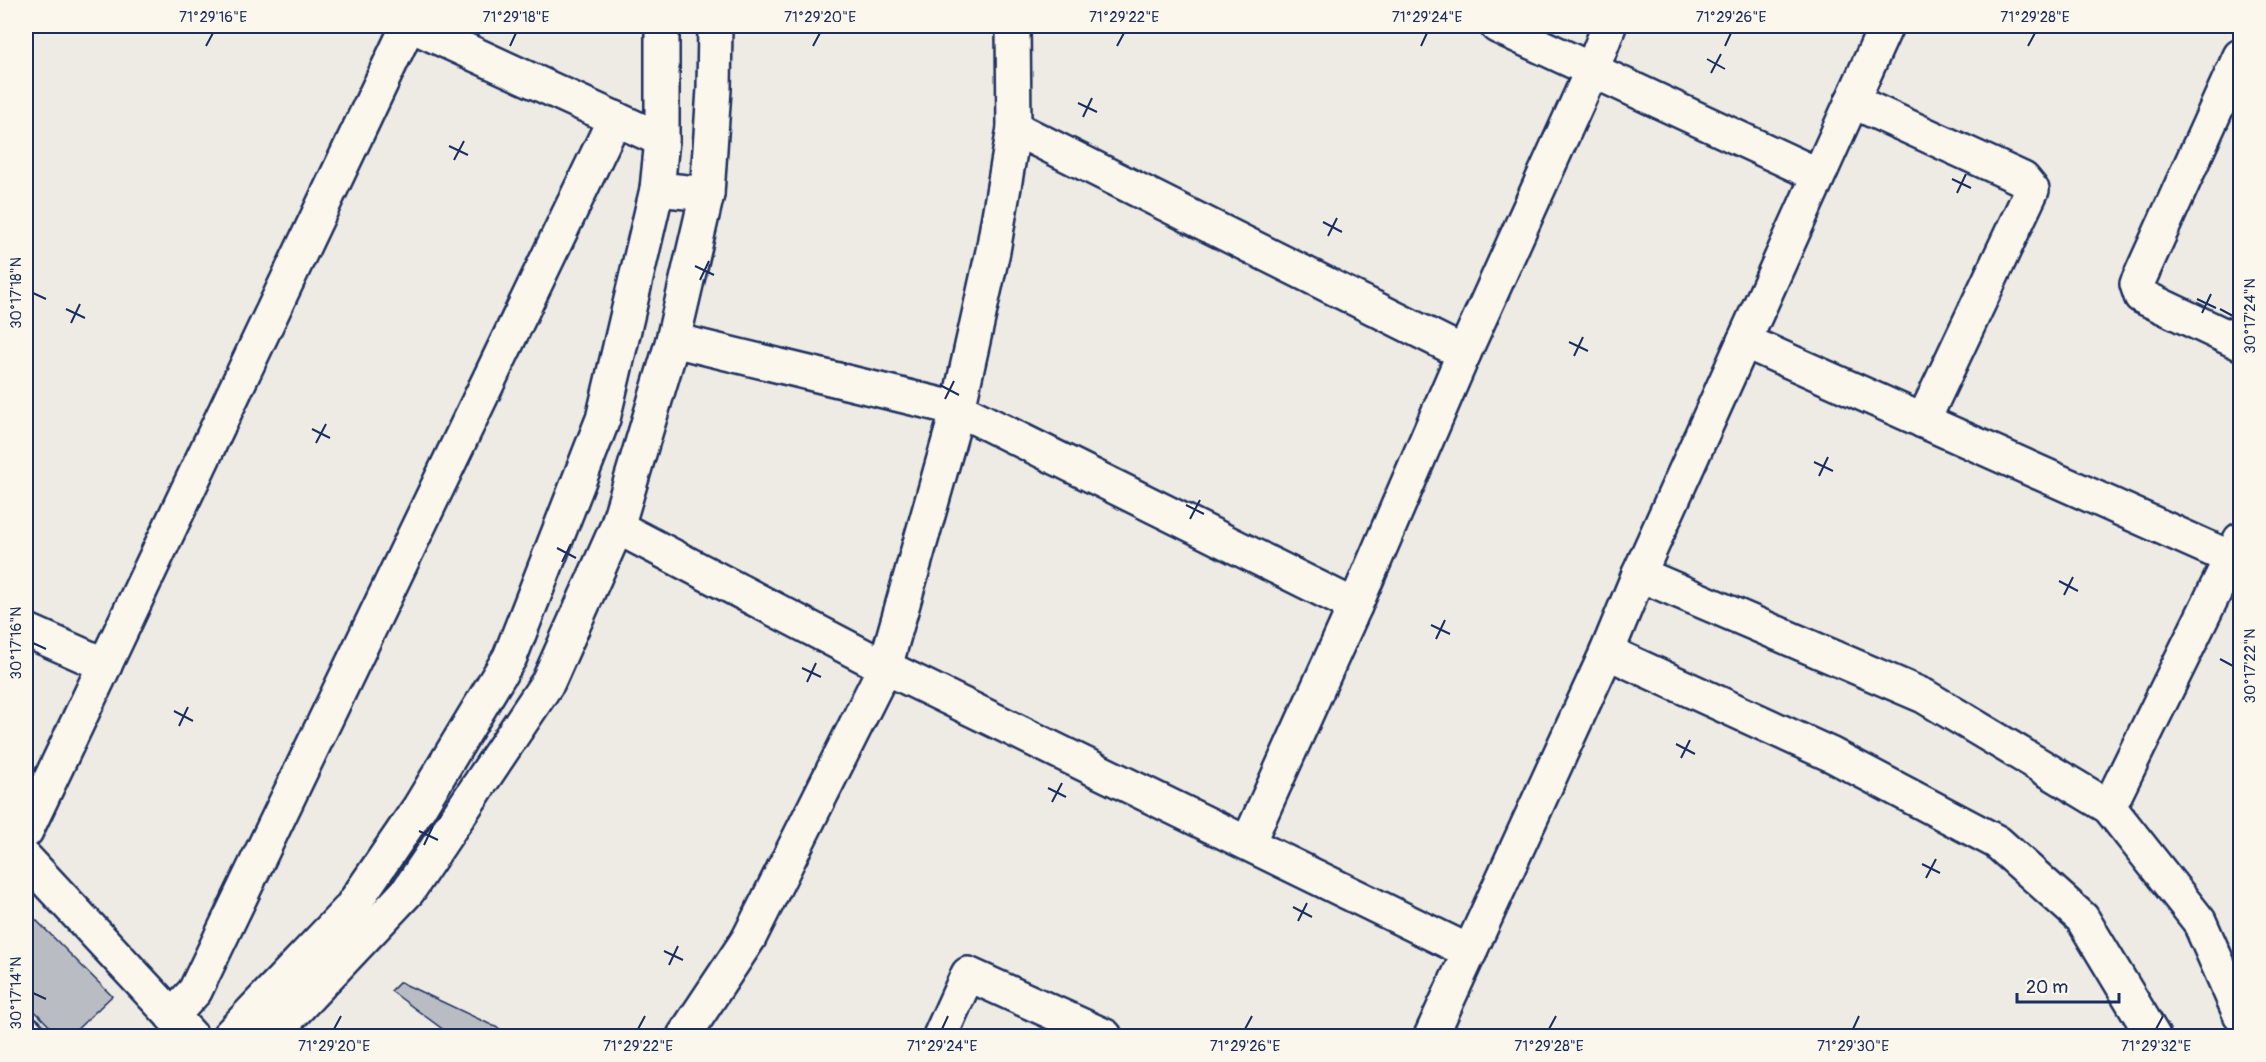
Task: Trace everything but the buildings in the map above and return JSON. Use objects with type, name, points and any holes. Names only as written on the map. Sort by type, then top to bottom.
[{"type":"street","points":[[26,831],[408,26]]},
{"type":"street","points":[[413,26],[662,140]]},
{"type":"street","points":[[229,1036],[350,909],[419,808],[510,657],[603,419],[657,189],[662,140],[662,26]]},
{"type":"street","points":[[272,1036],[408,891],[548,682],[617,527],[673,340],[707,194],[714,89],[715,26]]},
{"type":"street","points":[[684,1036],[749,938],[885,667],[958,409],[993,251],[1014,128],[1012,26]]},
{"type":"street","points":[[1497,26],[1818,176]]},
{"type":"street","points":[[1248,843],[1355,606],[1464,353],[1592,70],[1609,26]]},
{"type":"street","points":[[1431,1036],[1607,652],[1639,574],[1886,26]]},
{"type":"street","points":[[2241,56],[2137,284],[2141,296],[2241,342]]},
{"type":"street","points":[[1852,101],[2023,179],[2032,190],[1923,421]]},
{"type":"street","points":[[26,859],[182,1026],[195,991],[615,118]]},
{"type":"street","points":[[1014,128],[1464,353]]},
{"type":"street","points":[[657,189],[707,194]]},
{"type":"street","points":[[673,340],[958,409],[1355,606]]},
{"type":"street","points":[[1744,341],[1923,421],[2236,548],[2109,807]]},
{"type":"street","points":[[617,527],[885,667],[1470,952]]},
{"type":"street","points":[[1639,574],[1924,696],[2109,807],[2199,921],[2241,1014]]},
{"type":"street","points":[[26,630],[105,665]]},
{"type":"street","points":[[1607,652],[1832,754],[1998,842],[2082,918],[2153,1036]]},
{"type":"street","points":[[940,1036],[968,974],[1105,1036]]},
{"type":"street","points":[[26,1033],[29,1036]]}]
